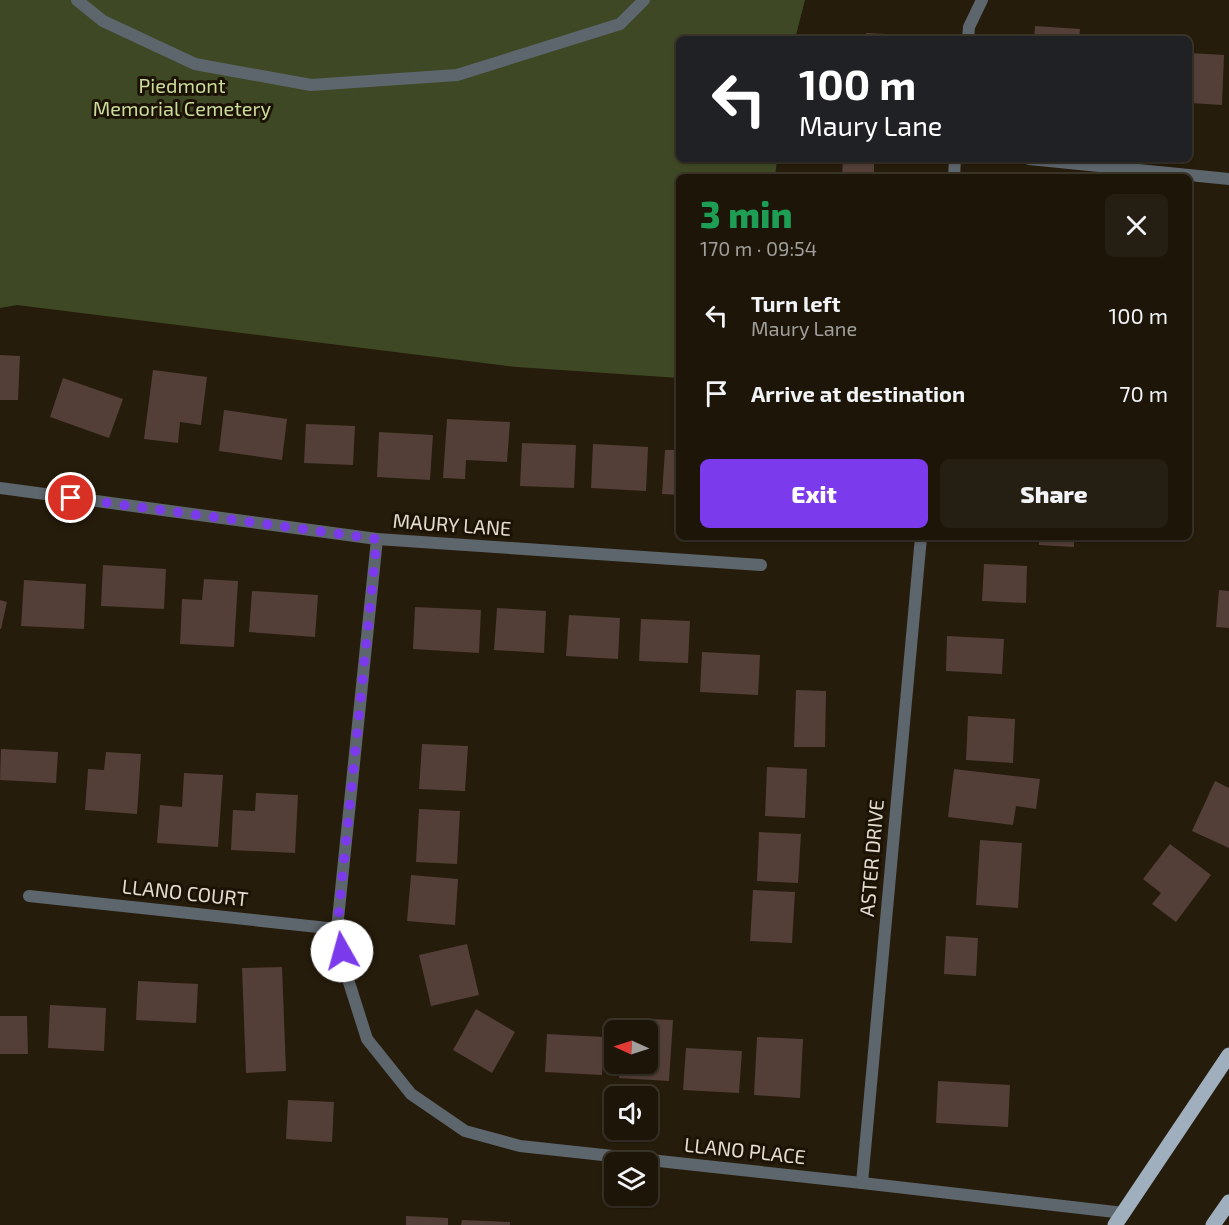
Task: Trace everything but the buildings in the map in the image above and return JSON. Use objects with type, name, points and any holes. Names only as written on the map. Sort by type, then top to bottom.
[{"type":"main road","points":[[1119,1219],[1229,1055]]},
{"type":"main road","points":[[1213,1225],[1229,1202]]},
{"type":"street","points":[[77,0],[103,21],[195,64],[312,85],[457,75],[620,24],[644,0]]},
{"type":"street","points":[[968,36],[969,27],[982,0]]},
{"type":"street","points":[[1059,162],[1179,174]]},
{"type":"street","points":[[1192,175],[1229,179]]},
{"type":"street","name":"MAURY LANE","points":[[0,488],[377,539],[761,565]]},
{"type":"street","name":"LLANO PLACE","points":[[377,539],[337,929],[346,974],[367,1039],[411,1094],[465,1131],[520,1146],[862,1183],[1119,1219]]},
{"type":"street","name":"ASTER DRIVE","points":[[862,1183],[921,540]]},
{"type":"street","name":"LLANO COURT","points":[[29,896],[337,929]]},
{"type":"green space","name":"Piedmont Memorial Cemetery","points":[[0,0],[805,0],[796,36],[676,36],[676,162],[777,162],[775,174],[676,174],[676,378],[517,367],[17,305],[0,308]]},
{"type":"route","points":[[71,498],[377,539],[337,929],[342,951]]}]
